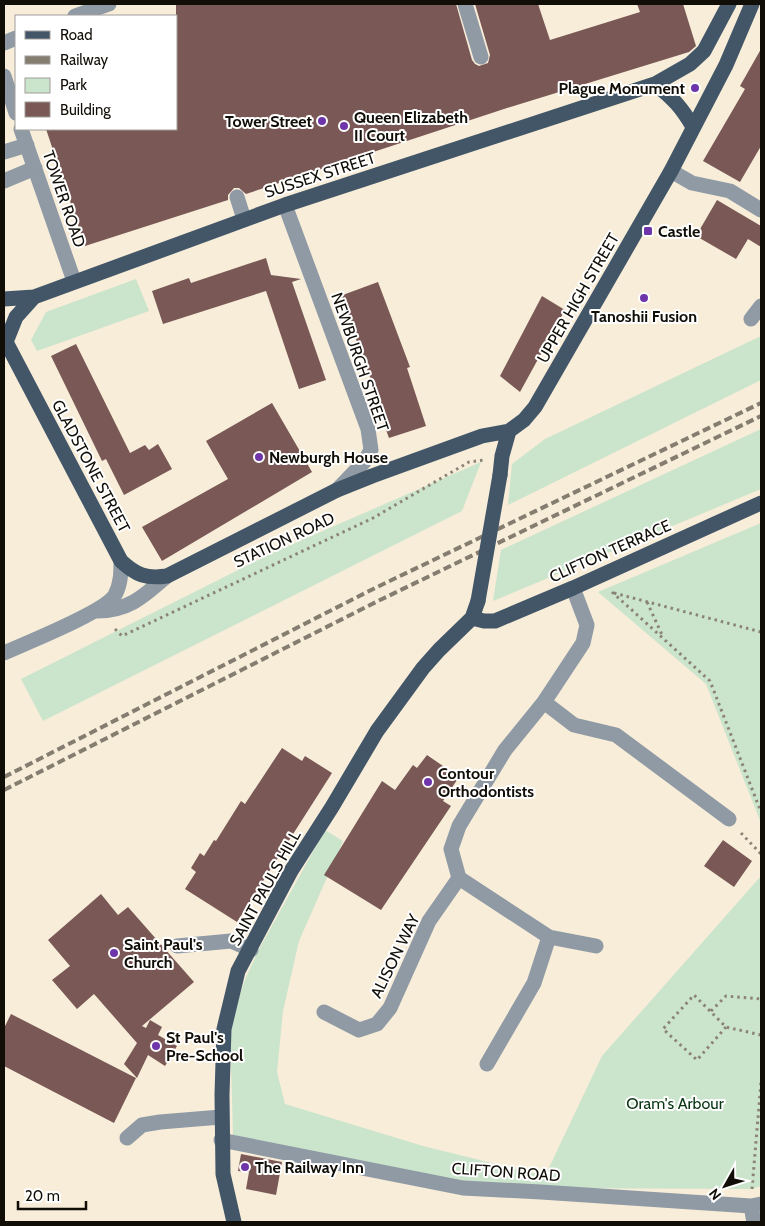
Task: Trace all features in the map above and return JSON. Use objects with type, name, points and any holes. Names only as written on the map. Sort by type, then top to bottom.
[{"type":"main road","name":"SUSSEX STREET","points":[[4,299],[34,297],[244,219],[655,84],[690,64],[704,51],[729,4]]},
{"type":"main road","name":"UPPER HIGH STREET","points":[[509,431],[524,420],[535,407],[671,171],[726,65],[752,4]]},
{"type":"main road","points":[[655,84],[672,97],[683,109],[693,127]]},
{"type":"main road","name":"GLADSTONE STREET","points":[[34,297],[16,317],[5,341],[121,561],[131,571],[144,576],[154,578],[167,576]]},
{"type":"main road","points":[[337,490],[474,439],[509,431],[502,456],[478,601],[472,618]]},
{"type":"main road","name":"STATION ROAD","points":[[167,576],[337,490]]},
{"type":"main road","name":"CLIFTON TERRACE","points":[[472,618],[495,621],[761,503]]},
{"type":"main road","name":"SAINT PAULS HILL","points":[[234,1222],[223,1174],[221,1117],[224,1029],[238,972],[291,871],[332,807],[377,730],[422,668],[472,618]]},
{"type":"street","points":[[78,15],[109,4]]},
{"type":"street","points":[[466,4],[482,57]]},
{"type":"street","points":[[4,76],[15,111]]},
{"type":"street","name":"TOWER ROAD","points":[[21,130],[74,281]]},
{"type":"street","points":[[4,152],[27,145]]},
{"type":"street","points":[[4,181],[35,168]]},
{"type":"street","points":[[671,171],[692,183],[730,191],[761,210]]},
{"type":"street","points":[[237,197],[244,219]]},
{"type":"street","name":"NEWBURGH STREET","points":[[285,205],[368,429],[371,450],[364,462],[337,490]]},
{"type":"street","points":[[752,319],[761,306]]},
{"type":"street","name":"STATION ROAD","points":[[4,653],[97,611],[114,597],[119,586],[121,561]]},
{"type":"street","name":"STATION ROAD","points":[[97,611],[112,611],[134,602],[167,576]]},
{"type":"street","points":[[573,588],[587,625],[583,643],[544,702],[505,750],[459,826],[451,849],[459,878],[549,937],[596,946]]},
{"type":"street","points":[[544,702],[574,725],[616,735],[729,819]]},
{"type":"street","name":"ALISON WAY","points":[[324,1012],[359,1030],[377,1024],[390,1008],[429,921],[459,878]]},
{"type":"street","points":[[487,1064],[534,983],[549,937]]},
{"type":"street","points":[[177,946],[231,941],[251,950]]},
{"type":"street","points":[[127,1138],[142,1125],[221,1117]]},
{"type":"street","name":"CLIFTON ROAD","points":[[221,1140],[462,1188],[756,1205]]},
{"type":"street","points":[[754,1222],[756,1205]]},
{"type":"path","name":"STATION ROAD","points":[[97,611],[122,636],[372,518],[469,462],[491,459]]},
{"type":"path","points":[[573,588],[612,592],[761,632]]},
{"type":"path","points":[[612,592],[710,681],[761,812]]},
{"type":"path","points":[[647,601],[665,640]]},
{"type":"path","points":[[729,819],[761,854]]},
{"type":"path","points":[[726,1027],[697,1060],[663,1029],[694,995],[726,1027],[761,1035]]},
{"type":"path","points":[[711,1011],[726,996],[761,998]]},
{"type":"path","points":[[756,1205],[761,1082]]},
{"type":"green space","points":[[136,279],[149,311],[37,351],[31,340],[46,312]]},
{"type":"green space","points":[[761,336],[761,380],[508,505],[512,464],[545,439]]},
{"type":"green space","points":[[761,429],[761,489],[493,601],[501,550]]},
{"type":"green space","points":[[481,462],[462,511],[43,721],[21,679],[270,554]]},
{"type":"green space","points":[[761,523],[761,823],[706,684],[598,592]]},
{"type":"green space","name":"Oram's Arbour","points":[[325,830],[343,841],[299,941],[283,1011],[277,1072],[285,1104],[423,1146],[545,1176],[602,1056],[761,876],[761,1186],[752,1189],[540,1188],[459,1182],[233,1135],[230,1027],[244,982],[258,951]]},
{"type":"building","name":"Queen Elizabeth II Court","points":[[176,4],[456,4],[472,60],[479,66],[488,63],[490,55],[475,4],[538,4],[550,40],[640,12],[637,4],[683,4],[696,46],[689,52],[507,108],[246,194],[239,188],[234,188],[228,195],[228,200],[85,246],[46,130],[178,130],[178,15],[176,15]]},
{"type":"building","points":[[761,49],[761,146],[740,182],[703,161],[745,89],[740,86]]},
{"type":"building","points":[[717,200],[761,226],[761,247],[748,239],[736,259],[696,236]]},
{"type":"building","points":[[266,258],[271,275],[301,279],[292,282],[326,380],[299,389],[266,291],[163,324],[152,291],[189,278],[191,283]]},
{"type":"building","points":[[378,282],[410,367],[407,368],[426,426],[389,438],[377,405],[380,404],[340,296]]},
{"type":"building","points":[[542,296],[565,310],[520,392],[500,376]]},
{"type":"building","points":[[76,344],[130,453],[145,445],[149,450],[158,444],[172,469],[124,495],[106,459],[102,461],[51,356]]},
{"type":"building","name":"Newburgh House","points":[[272,403],[312,472],[162,561],[142,527],[228,479],[206,441]]},
{"type":"building","points":[[282,748],[302,761],[305,756],[332,773],[237,922],[185,889],[196,872],[191,868],[200,853],[204,856],[214,840],[216,841],[241,801],[245,804]]},
{"type":"building","points":[[427,755],[459,777],[443,801],[451,806],[381,910],[324,875],[382,781],[395,790],[413,765],[417,768]]},
{"type":"building","points":[[723,840],[752,861],[734,887],[704,866]]},
{"type":"building","name":"Saint Paul's Church","points":[[101,894],[118,915],[128,907],[194,982],[142,1026],[146,1028],[150,1020],[162,1027],[158,1035],[177,1046],[165,1066],[148,1055],[137,1078],[124,1064],[137,1043],[94,994],[77,1009],[52,980],[70,966],[48,940]]},
{"type":"building","points":[[11,1014],[136,1078],[114,1123],[4,1066],[4,1028]]},
{"type":"building","points":[[241,1154],[282,1162],[276,1195],[246,1189],[249,1172],[238,1171]]},
{"type":"railway","points":[[4,777],[375,588],[761,403]]},
{"type":"railway","points":[[4,790],[380,600],[761,416]]},
{"type":"place","name":"Plague Monument","points":[[695,88]]},
{"type":"place","name":"Tower Street","points":[[322,121]]},
{"type":"place","name":"Queen Elizabeth II Court","points":[[344,126]]},
{"type":"place","name":"Castle","points":[[648,231]]},
{"type":"place","name":"Tanoshii Fusion","points":[[644,298]]},
{"type":"place","name":"Newburgh House","points":[[259,457]]},
{"type":"place","name":"Contour Orthodontists","points":[[428,782]]},
{"type":"place","name":"Saint Paul's Church","points":[[114,953]]},
{"type":"place","name":"St Paul's Pre-School","points":[[156,1046]]},
{"type":"place","name":"The Railway Inn","points":[[245,1167]]}]
